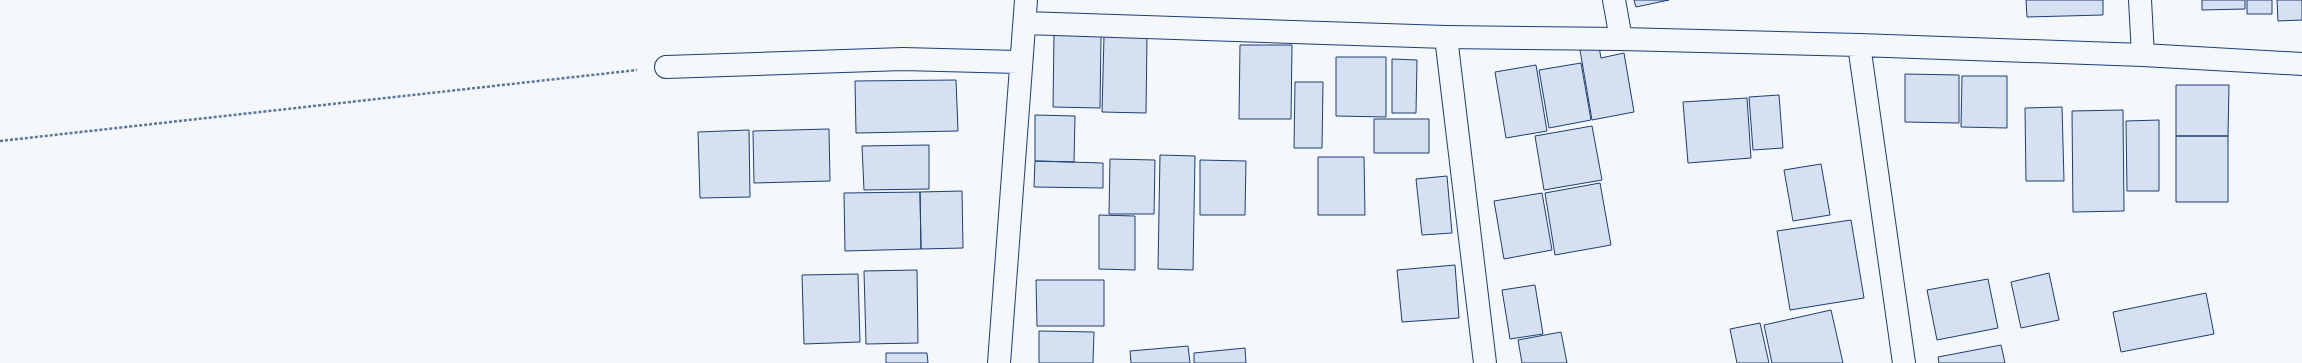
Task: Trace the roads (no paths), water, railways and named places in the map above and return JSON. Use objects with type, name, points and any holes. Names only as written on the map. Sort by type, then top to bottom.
[{"type":"street","points":[[998,363],[1026,0]]},
{"type":"street","points":[[1614,0],[1621,39]]},
{"type":"street","points":[[2140,0],[2143,55]]},
{"type":"street","points":[[1025,23],[1446,37],[1621,39],[1859,45],[2143,55],[2302,64]]},
{"type":"street","points":[[1446,37],[1485,363]]},
{"type":"street","points":[[1859,45],[1904,363]]},
{"type":"street","points":[[666,67],[903,59],[1021,62]]}]
